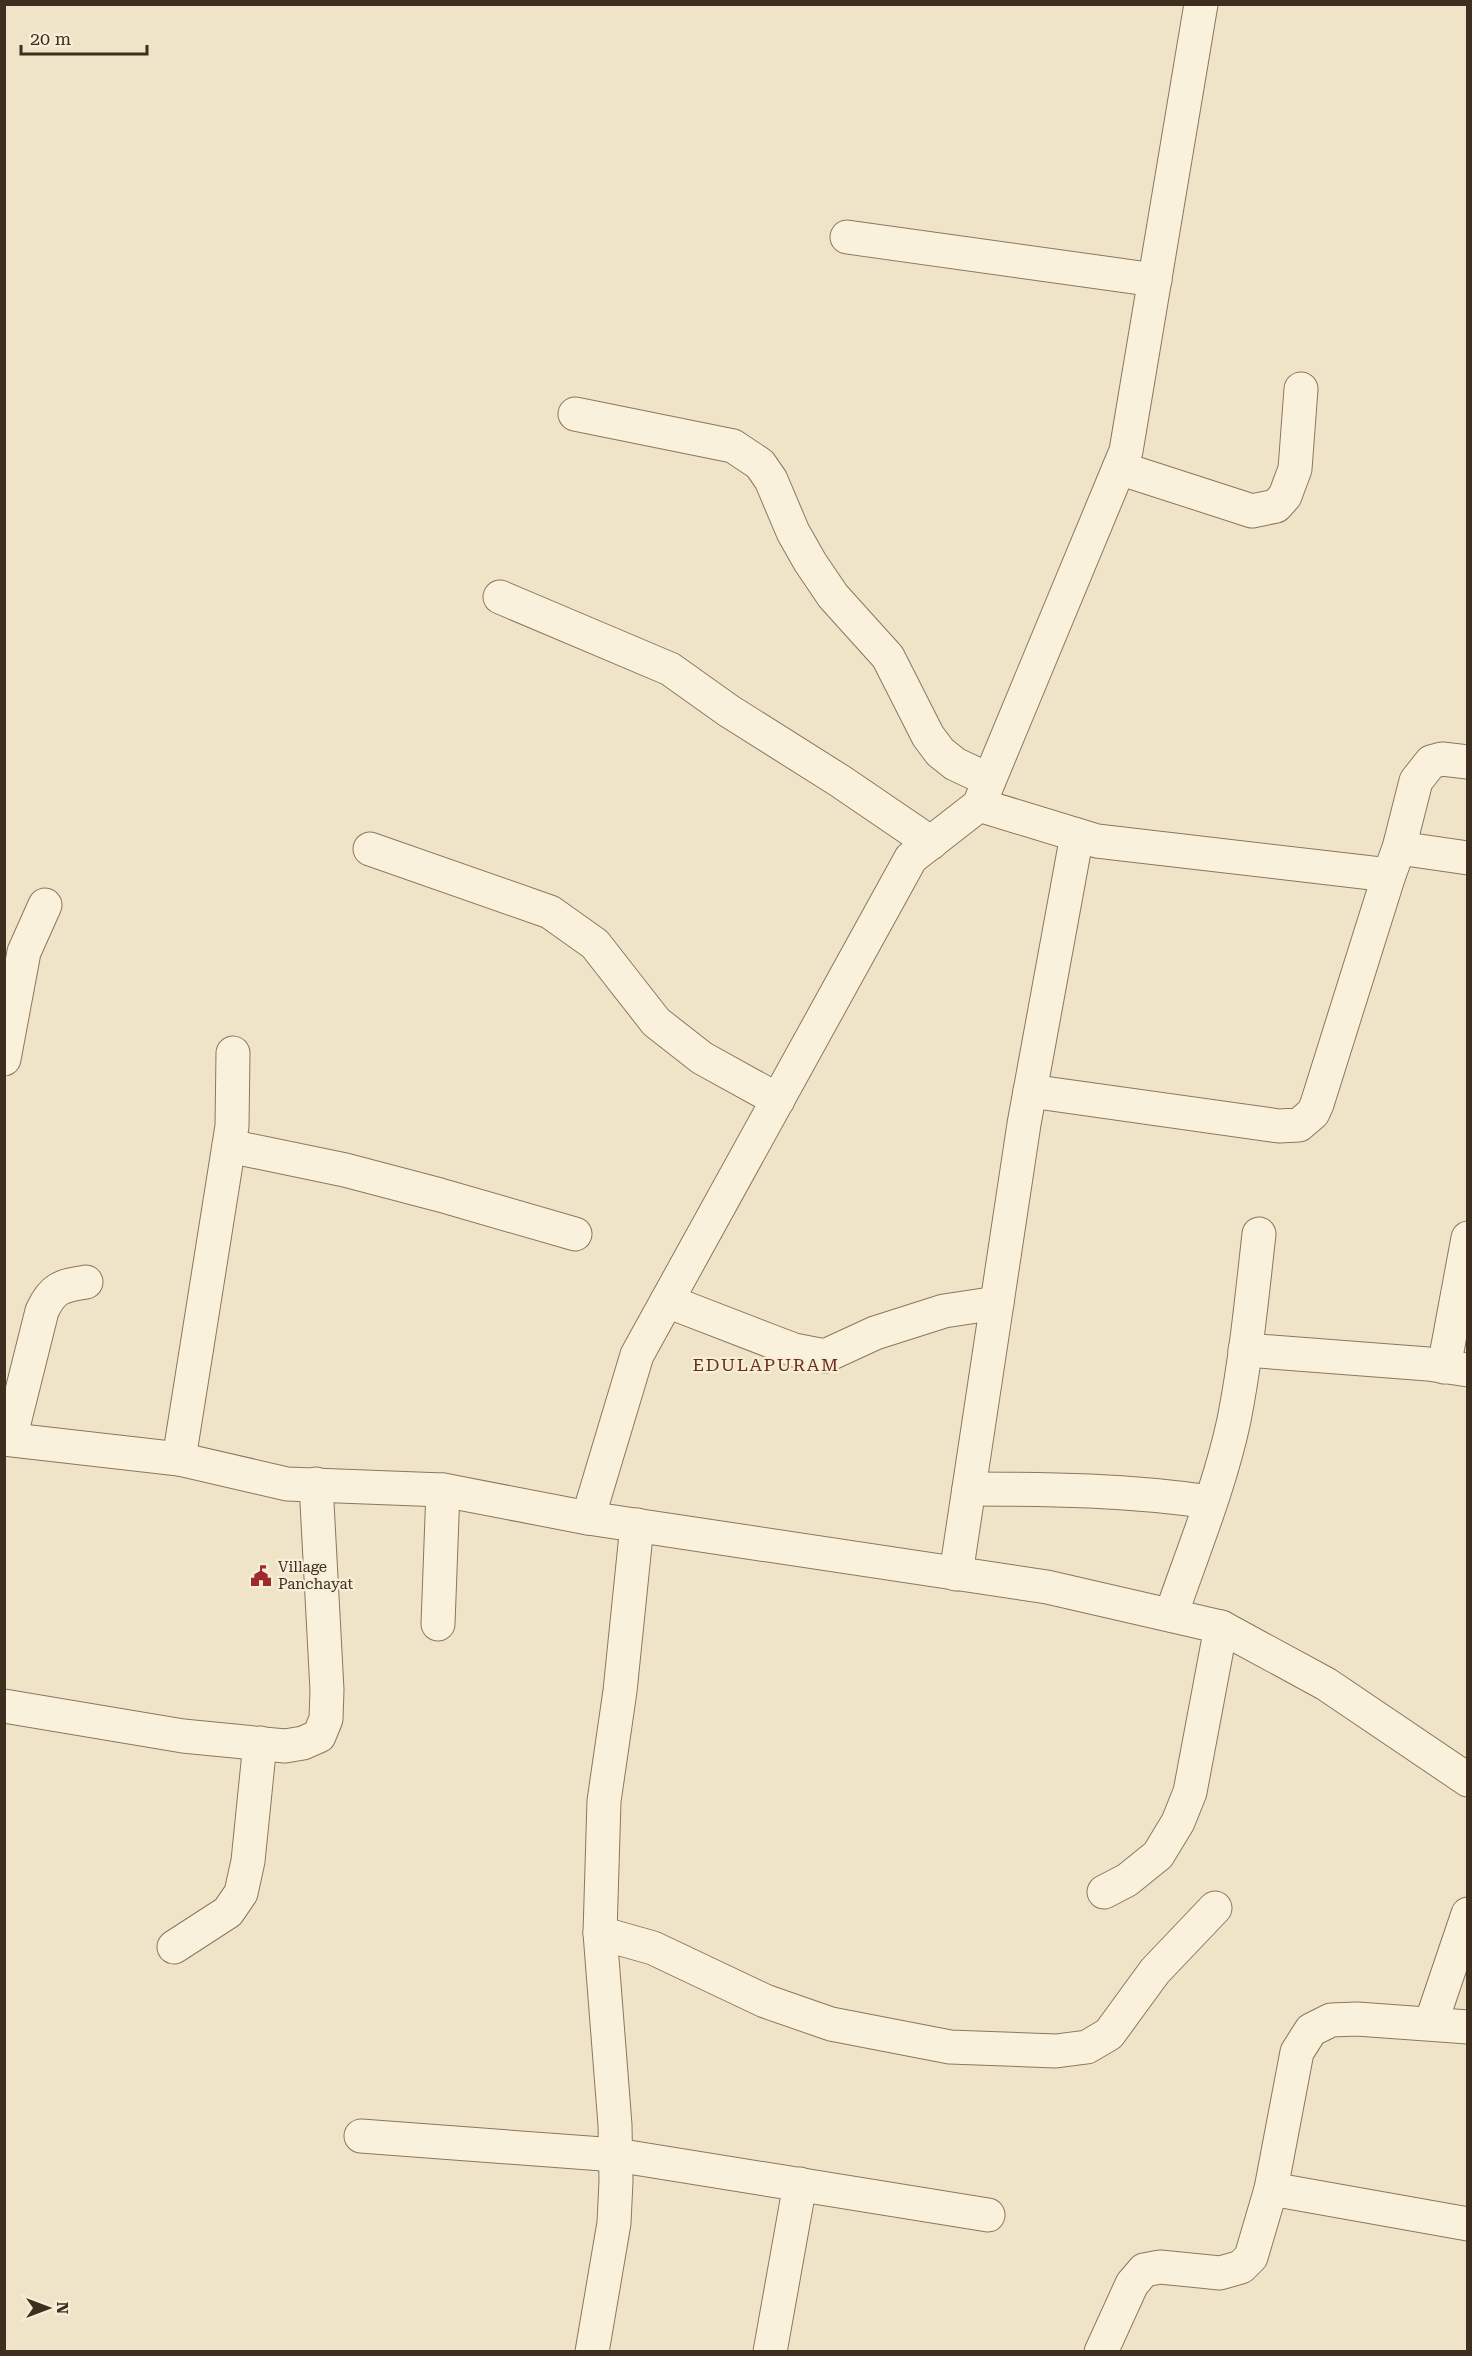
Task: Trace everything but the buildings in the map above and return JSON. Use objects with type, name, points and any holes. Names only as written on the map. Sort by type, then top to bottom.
[{"type":"street","points":[[588,1518],[637,1355],[911,858],[931,843],[984,793],[1126,451],[1201,4]]},
{"type":"street","points":[[848,237],[1155,280]]},
{"type":"street","points":[[1119,468],[1252,511],[1276,506],[1285,496],[1295,469],[1301,389]]},
{"type":"street","points":[[575,414],[733,446],[760,464],[771,480],[793,532],[833,596],[888,657],[934,744],[984,793],[1077,835],[1097,841],[1394,862],[1467,858]]},
{"type":"street","points":[[500,597],[670,669],[729,711],[840,781],[931,843]]},
{"type":"street","points":[[1030,1091],[1279,1126],[1299,1125],[1312,1113],[1317,1104],[1394,862],[1416,781],[1431,762],[1442,759],[1467,762]]},
{"type":"street","points":[[956,1574],[1030,1091],[1077,835]]},
{"type":"street","points":[[370,849],[550,912],[595,944],[656,1022],[702,1058],[778,1100]]},
{"type":"street","points":[[4,1059],[24,952],[45,905]]},
{"type":"street","points":[[179,1459],[232,1126],[233,1053]]},
{"type":"street","points":[[229,1146],[345,1170],[575,1234]]},
{"type":"street","points":[[1171,1615],[1210,1502],[1234,1421],[1259,1234]]},
{"type":"street","points":[[1245,1350],[1456,1368],[1467,1238]]},
{"type":"street","points":[[86,1282],[62,1286],[49,1296],[42,1311],[7,1439],[179,1459],[287,1484],[443,1490],[588,1518],[1047,1587],[1171,1615],[1221,1627],[1326,1684],[1467,1780]]},
{"type":"street","points":[[667,1301],[794,1350],[825,1356],[875,1333],[944,1311],[997,1303]]},
{"type":"street","points":[[4,1706],[183,1736],[285,1746],[303,1743],[319,1736],[326,1719],[327,1690],[316,1484]]},
{"type":"street","points":[[969,1489],[1097,1490],[1158,1494],[1210,1502]]},
{"type":"street","points":[[438,1624],[443,1490]]},
{"type":"street","points":[[592,2352],[614,2223],[616,2155],[600,1933],[604,1801],[620,1691],[637,1525]]},
{"type":"street","points":[[1104,1892],[1127,1880],[1158,1855],[1178,1822],[1190,1792],[1221,1627]]},
{"type":"street","points":[[174,1947],[228,1912],[241,1893],[248,1861],[260,1743]]},
{"type":"street","points":[[600,1933],[653,1948],[765,2001],[831,2024],[950,2047],[1056,2051],[1087,2047],[1109,2034],[1155,1971],[1215,1908]]},
{"type":"street","points":[[1431,2023],[1467,1914]]},
{"type":"street","points":[[1101,2352],[1132,2284],[1144,2270],[1160,2267],[1220,2273],[1241,2267],[1251,2257],[1271,2189],[1297,2052],[1311,2030],[1331,2020],[1357,2019],[1467,2027]]},
{"type":"street","points":[[361,2136],[616,2155],[988,2215]]},
{"type":"street","points":[[770,2352],[800,2184]]},
{"type":"street","points":[[1271,2189],[1467,2224]]},
{"type":"place","name":"Village Panchayat","points":[[261,1576]]},
{"type":"district","name":"EDULAPURAM","points":[[766,1365]]}]
